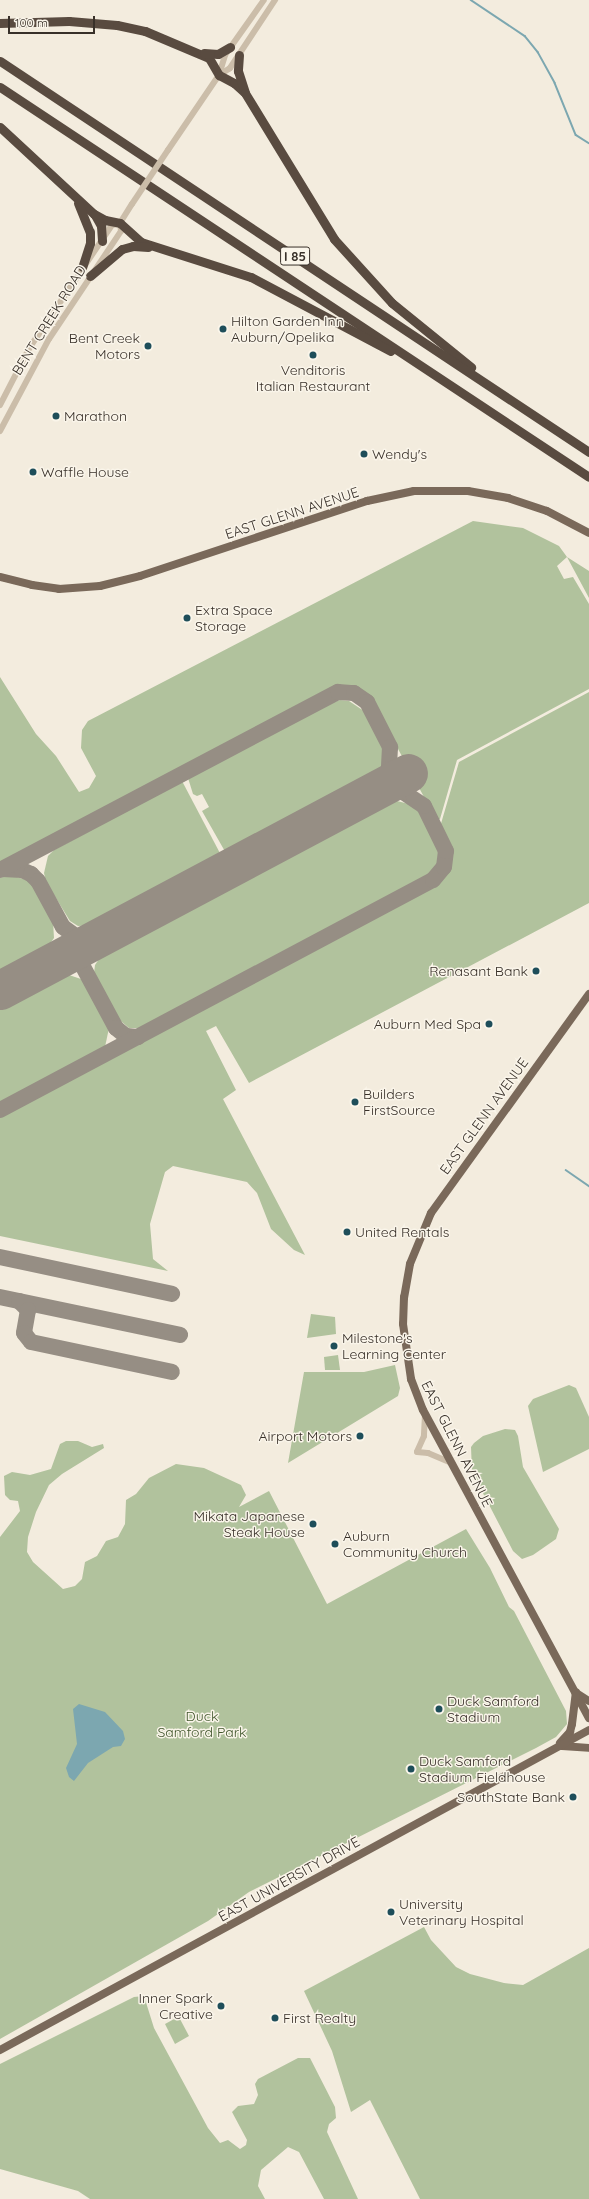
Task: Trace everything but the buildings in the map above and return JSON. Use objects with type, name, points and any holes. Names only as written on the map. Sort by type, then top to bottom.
[{"type":"highway","points":[[0,23],[69,21],[117,25],[145,31],[209,58],[219,75],[234,83],[245,93]]},
{"type":"highway","points":[[195,51],[215,55],[230,47]]},
{"type":"highway","points":[[239,55],[238,71],[245,93],[312,206],[344,252],[392,303],[502,394]]},
{"type":"highway","name":"I 85","points":[[0,61],[589,452]]},
{"type":"highway","name":"I 85","points":[[0,87],[589,477]]},
{"type":"highway","points":[[0,127],[94,214],[105,220],[120,223],[141,242],[196,258],[251,277],[390,350],[480,404]]},
{"type":"highway","points":[[74,197],[88,221],[90,232],[90,243],[82,267]]},
{"type":"highway","points":[[94,214],[101,226],[102,241]]},
{"type":"highway","points":[[90,276],[117,252],[134,246],[196,258]]},
{"type":"main road","name":"EAST GLENN AVENUE","points":[[0,577],[32,585],[60,589],[100,586],[140,576],[367,501],[421,491],[468,491],[508,498],[547,511],[589,533]]},
{"type":"main road","name":"EAST GLENN AVENUE","points":[[589,995],[442,1195],[425,1225],[414,1250],[404,1297],[403,1338],[411,1379],[425,1414],[589,1718]]},
{"type":"main road","points":[[557,1747],[570,1732],[576,1692],[589,1701]]},
{"type":"main road","name":"EAST UNIVERSITY DRIVE","points":[[0,2050],[589,1730]]},
{"type":"main road","points":[[557,1747],[575,1745],[589,1748]]},
{"type":"street","name":"BENT CREEK ROAD","points":[[219,75],[221,61],[264,0]]},
{"type":"street","name":"BENT CREEK ROAD","points":[[0,431],[49,339],[121,231],[120,223],[132,204],[219,75],[230,68],[275,0]]},
{"type":"street","name":"BENT CREEK ROAD","points":[[0,405],[30,347],[82,267],[112,225],[120,223]]},
{"type":"street","points":[[425,1414],[424,1436],[417,1452],[428,1453],[451,1463]]},
{"type":"green space","points":[[473,521],[523,528],[559,546],[567,557],[557,566],[564,579],[573,577],[589,604],[589,689],[457,760],[440,819],[437,821],[371,699],[351,688],[338,687],[324,691],[0,863],[0,677],[36,734],[56,756],[79,792],[89,788],[96,776],[81,748],[82,730],[88,721]]},
{"type":"green space","points":[[567,557],[589,571],[589,598]]},
{"type":"green space","points":[[589,692],[589,903],[249,1083],[216,1026],[206,1031],[236,1090],[223,1099],[305,1255],[294,1250],[271,1229],[257,1193],[247,1182],[173,1166],[165,1172],[150,1224],[153,1259],[168,1271],[0,1236],[0,1116],[436,884],[446,874],[451,860],[450,846],[440,827],[459,762]]},
{"type":"green space","points":[[340,700],[349,701],[364,711],[382,744],[384,762],[381,770],[374,777],[227,855],[202,811],[209,807],[202,794],[197,796],[193,794],[188,778],[331,703]]},
{"type":"green space","points":[[182,781],[222,857],[96,925],[78,926],[70,921],[46,882],[44,873],[48,856],[54,850]]},
{"type":"green space","points":[[393,800],[413,805],[422,812],[439,844],[440,863],[429,878],[147,1028],[129,1028],[115,1016],[94,973],[95,965],[105,950],[383,802]]},
{"type":"green space","points":[[10,875],[27,880],[34,887],[53,921],[54,938],[43,953],[0,976],[0,878]]},
{"type":"green space","points":[[66,974],[81,979],[88,984],[109,1028],[105,1047],[98,1053],[0,1106],[0,1006],[57,975]]},
{"type":"green space","points":[[311,1314],[335,1317],[336,1334],[307,1338]]},
{"type":"green space","points":[[338,1355],[340,1370],[325,1370],[324,1357]]},
{"type":"green space","points":[[395,1365],[400,1388],[398,1396],[288,1463],[304,1372],[364,1372]]},
{"type":"green space","points":[[569,1385],[576,1388],[589,1417],[589,1449],[543,1472],[528,1406],[533,1399]]},
{"type":"green space","points":[[505,1429],[515,1430],[518,1436],[523,1467],[559,1529],[556,1539],[533,1555],[522,1559],[513,1551],[472,1472],[471,1447],[474,1443],[483,1436]]},
{"type":"green space","name":"Duck Samford Park","points":[[66,1441],[78,1441],[92,1447],[103,1444],[104,1448],[62,1474],[49,1485],[36,1512],[28,1537],[27,1552],[33,1562],[63,1589],[75,1586],[82,1579],[85,1562],[97,1556],[106,1541],[118,1537],[125,1524],[126,1500],[136,1494],[149,1478],[176,1464],[204,1468],[241,1485],[246,1495],[239,1507],[269,1491],[327,1604],[466,1529],[490,1568],[509,1607],[514,1611],[566,1711],[567,1724],[556,1737],[536,1748],[249,1892],[208,1921],[0,2039],[0,1537],[20,1511],[18,1501],[10,1500],[5,1495],[4,1476],[12,1472],[30,1475],[51,1469],[60,1444]]},
{"type":"green space","points":[[424,1927],[431,1940],[456,1967],[470,1974],[504,1983],[523,1985],[589,1948],[589,2199],[420,2199],[370,2100],[351,2112],[332,2051],[304,1991]]},
{"type":"green space","points":[[144,1996],[154,2028],[208,2128],[220,2143],[228,2140],[240,2149],[246,2145],[247,2140],[232,2112],[238,2106],[254,2104],[258,2095],[255,2084],[258,2079],[298,2058],[310,2058],[335,2107],[336,2118],[329,2124],[327,2132],[358,2199],[324,2199],[299,2152],[288,2147],[261,2170],[258,2186],[265,2199],[90,2199],[78,2191],[0,2169],[0,2064],[134,1997]]},
{"type":"green space","points":[[176,2018],[180,2019],[189,2036],[175,2044],[165,2024]]},
{"type":"water","points":[[79,1704],[105,1712],[123,1731],[125,1739],[121,1746],[113,1747],[88,1763],[74,1781],[69,1777],[66,1768],[77,1744],[73,1709]]},
{"type":"waterway","points":[[471,0],[525,36],[538,52],[555,83],[576,135],[589,143]]},
{"type":"waterway","points":[[566,1170],[589,1186]]},
{"type":"taxiway","points":[[0,870],[338,692],[354,693],[367,702],[390,747],[389,769],[375,790]]},
{"type":"taxiway","points":[[0,1110],[433,880],[444,867],[446,851],[424,806],[403,792],[375,790]]},
{"type":"taxiway","points":[[3,869],[22,870],[31,874],[38,881],[63,927],[77,937],[93,940]]},
{"type":"taxiway","points":[[54,961],[73,959],[81,963],[116,1028],[126,1036],[138,1037]]},
{"type":"taxiway","points":[[0,1257],[172,1294]]},
{"type":"taxiway","points":[[0,1297],[180,1335]]},
{"type":"taxiway","points":[[19,1301],[28,1310],[24,1333],[31,1342],[172,1372]]},
{"type":"runway","points":[[0,990],[408,773]]},
{"type":"place","name":"Hilton Garden Inn Auburn/Opelika","points":[[223,329]]},
{"type":"place","name":"Bent Creek Motors","points":[[148,346]]},
{"type":"place","name":"Venditoris Italian Restaurant","points":[[313,355]]},
{"type":"place","name":"Marathon","points":[[56,416]]},
{"type":"place","name":"Wendy's","points":[[364,454]]},
{"type":"place","name":"Waffle House","points":[[33,472]]},
{"type":"place","name":"Extra Space Storage","points":[[187,618]]},
{"type":"place","name":"Renasant Bank","points":[[536,971]]},
{"type":"place","name":"Auburn Med Spa","points":[[489,1024]]},
{"type":"place","name":"Builders FirstSource","points":[[355,1102]]},
{"type":"place","name":"United Rentals","points":[[347,1232]]},
{"type":"place","name":"Milestone's Learning Center","points":[[334,1346]]},
{"type":"place","name":"Airport Motors","points":[[360,1436]]},
{"type":"place","name":"Mikata Japanese Steak House","points":[[313,1524]]},
{"type":"place","name":"Auburn Community Church","points":[[335,1544]]},
{"type":"place","name":"Duck Samford Stadium","points":[[439,1709]]},
{"type":"place","name":"Duck Samford Stadium Fieldhouse","points":[[411,1769]]},
{"type":"place","name":"SouthState Bank","points":[[573,1797]]},
{"type":"place","name":"University Veterinary Hospital","points":[[391,1912]]},
{"type":"place","name":"Inner Spark Creative","points":[[221,2006]]},
{"type":"place","name":"First Realty","points":[[275,2018]]}]
